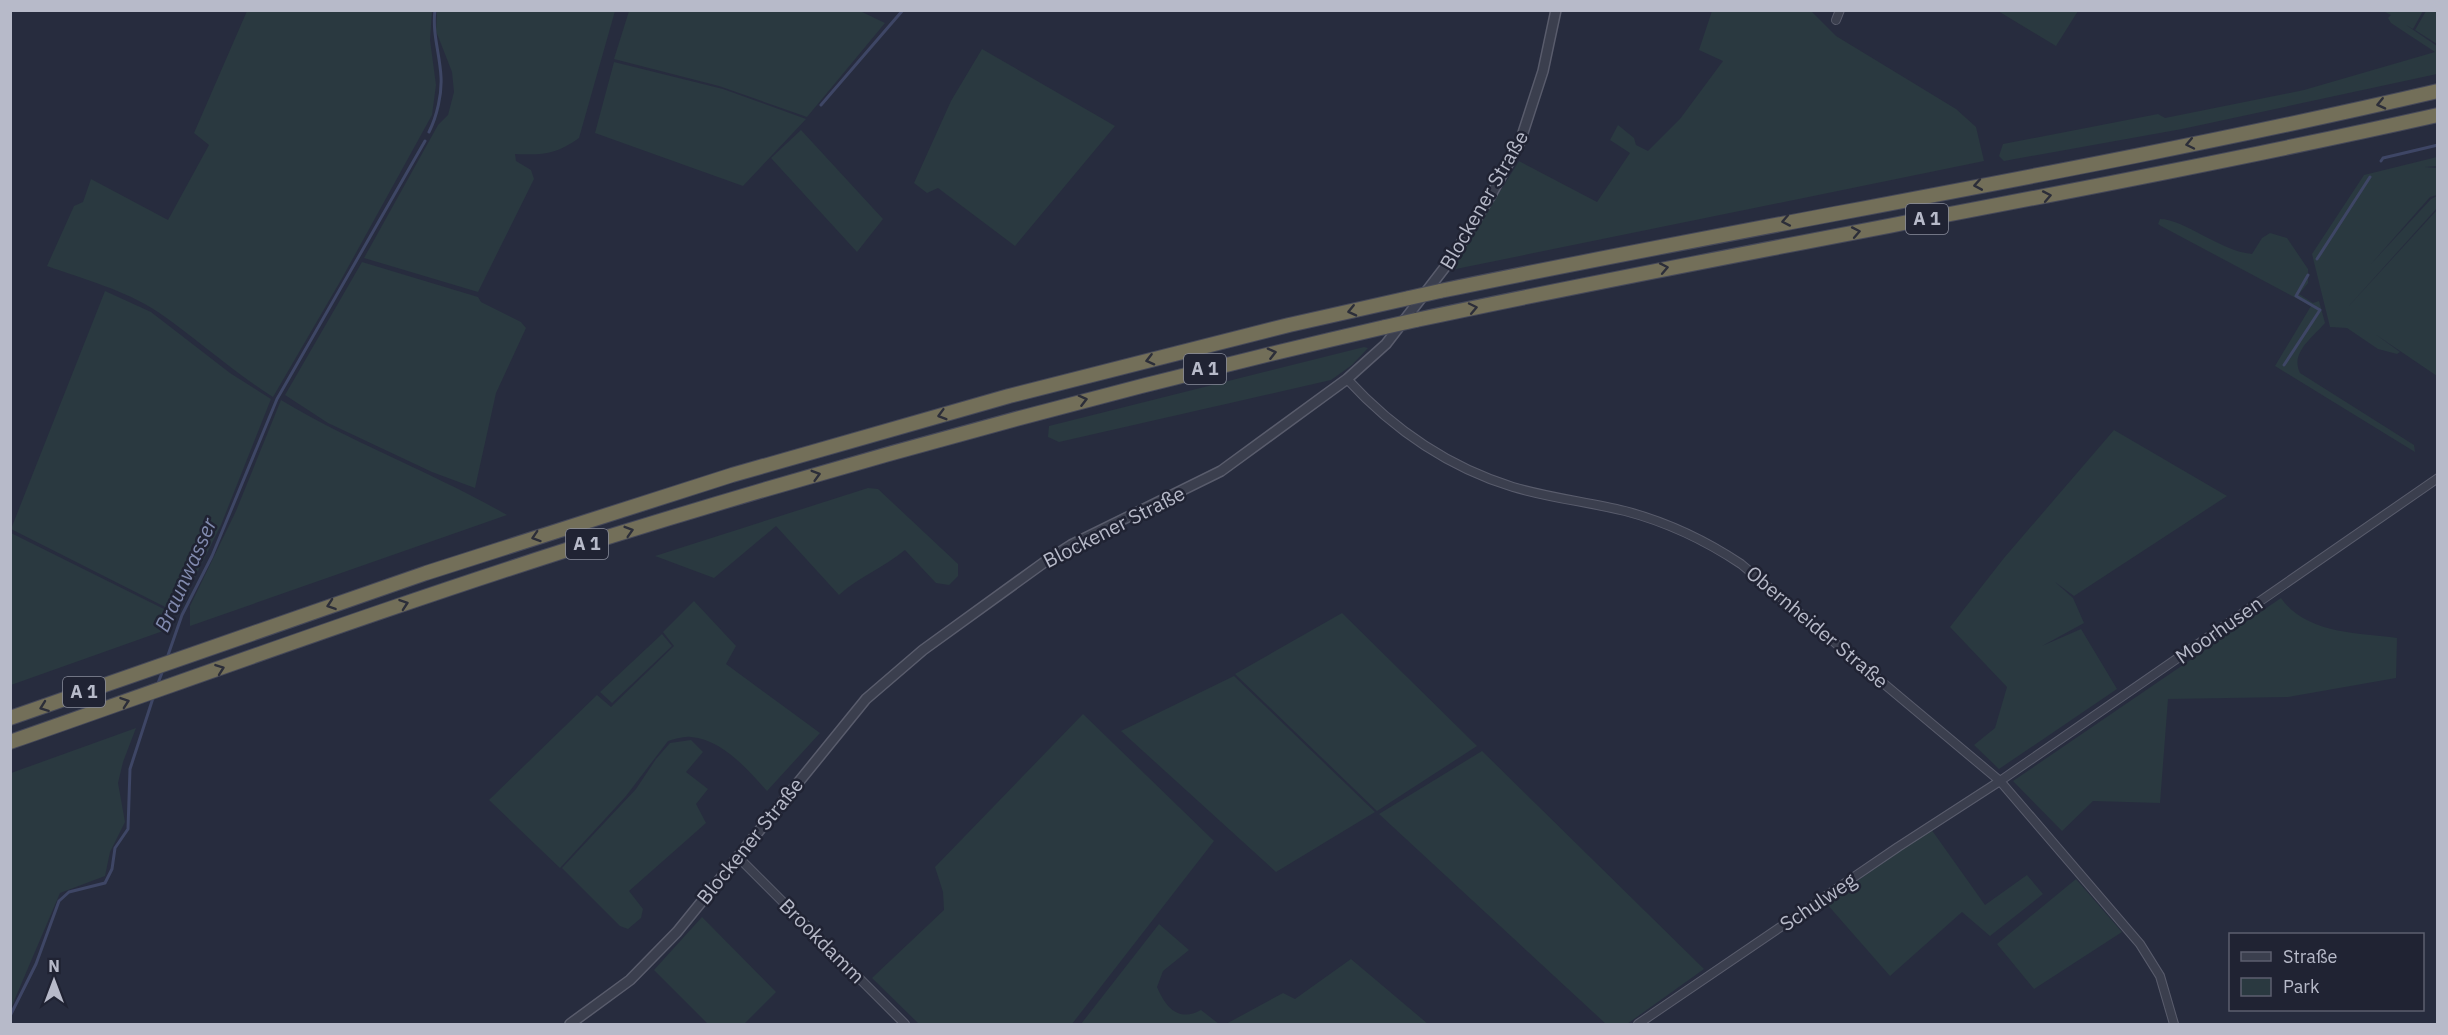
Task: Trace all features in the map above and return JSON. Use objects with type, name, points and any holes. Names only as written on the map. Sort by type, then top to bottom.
[{"type":"highway","name":"A 1","points":[[10,718],[158,665],[604,514],[1004,398],[1289,325],[1440,291],[1601,257],[2147,153],[2438,91]]},
{"type":"highway","name":"A 1","points":[[10,742],[425,597],[609,537],[1021,417],[1208,368],[1416,320],[1702,261],[2152,176],[2438,115]]},
{"type":"street","name":"Blockener Straße","points":[[570,1024],[643,968],[677,932],[851,716],[905,664],[1071,545],[1221,471],[1347,379],[1386,344],[1432,288],[1491,195],[1527,124],[1556,10]]},
{"type":"street","points":[[1836,20],[1840,10]]},
{"type":"street","name":"Obernheider Straße","points":[[1347,379],[1378,410],[1412,437],[1459,466],[1532,492],[1627,512],[1658,522],[1722,552],[1780,595],[2000,781],[2140,944],[2160,976],[2174,1024]]},
{"type":"street","name":"Moorhusen","points":[[2000,781],[2438,478]]},
{"type":"street","name":"Schulweg","points":[[1638,1024],[1898,847],[2000,781]]},
{"type":"street","name":"Brookdamm","points":[[738,857],[904,1024]]},
{"type":"green space","points":[[858,10],[885,23],[807,117],[719,86],[614,59],[629,11]]},
{"type":"green space","points":[[247,11],[432,11],[430,40],[436,85],[432,115],[273,397],[145,304],[104,286],[47,266],[74,206],[83,202],[91,179],[168,220],[209,145],[194,133]]},
{"type":"green space","points":[[437,11],[615,11],[579,138],[563,148],[548,153],[515,154],[516,161],[531,170],[534,179],[478,292],[364,258],[438,125],[448,115],[454,92],[452,72],[436,31]]},
{"type":"green space","points":[[1712,11],[1811,11],[1836,36],[1956,109],[1976,127],[1984,161],[1451,270],[1519,161],[1597,202],[1630,153],[1610,140],[1618,125],[1634,138],[1636,145],[1648,151],[1680,119],[1723,61],[1699,50]]},
{"type":"green space","points":[[1998,11],[2078,11],[2056,46]]},
{"type":"green space","points":[[2383,11],[2423,11],[2413,29],[2406,25],[2437,46],[2437,74],[2182,129],[2004,161],[1999,156],[2003,144],[2158,114],[2165,118],[2304,90],[2435,52],[2391,23],[2388,18],[2391,15]]},
{"type":"green space","points":[[2426,11],[2437,11],[2437,44],[2415,30]]},
{"type":"green space","points":[[982,49],[1115,126],[1015,246],[938,188],[927,193],[914,183],[951,101]]},
{"type":"green space","points":[[614,62],[723,89],[806,119],[743,186],[595,133]]},
{"type":"green space","points":[[801,130],[883,219],[857,252],[771,158]]},
{"type":"green space","points":[[2437,157],[2437,166],[2425,167],[2437,168],[2437,195],[2430,197],[2371,264],[2431,199],[2437,196],[2437,208],[2347,308],[2437,210],[2437,376],[2375,334],[2400,352],[2397,354],[2378,349],[2347,328],[2330,327],[2312,254],[2364,175]]},
{"type":"green space","points":[[2160,219],[2170,220],[2240,252],[2252,254],[2262,238],[2270,233],[2287,238],[2308,269],[2308,283],[2299,294],[2313,303],[2319,301],[2325,323],[2300,352],[2298,366],[2300,373],[2414,445],[2415,452],[2275,366],[2311,306],[2161,226],[2158,224]]},
{"type":"green space","points":[[362,262],[478,297],[481,302],[521,322],[526,328],[496,393],[475,488],[432,472],[328,423],[285,395]]},
{"type":"green space","points":[[105,291],[151,312],[230,373],[271,399],[221,525],[177,613],[11,529]]},
{"type":"green space","points":[[1364,347],[1368,348],[1352,365],[1331,380],[1059,442],[1048,437],[1049,426]]},
{"type":"green space","points":[[281,400],[337,431],[451,485],[507,515],[190,626],[190,606],[236,511]]},
{"type":"green space","points":[[2114,430],[2227,496],[2074,596],[2055,582],[2073,598],[2084,623],[2042,646],[2081,629],[2117,689],[1999,769],[1974,745],[1995,728],[2007,687],[1950,627],[2004,558]]},
{"type":"green space","points":[[868,488],[878,489],[958,564],[958,576],[949,585],[936,583],[905,550],[839,595],[776,526],[714,578],[655,556]]},
{"type":"green space","points":[[11,533],[172,613],[163,631],[11,685]]},
{"type":"green space","points":[[2281,598],[2304,619],[2318,625],[2350,633],[2397,638],[2396,678],[2288,697],[2168,699],[2160,803],[2093,801],[2062,831],[2013,781]]},
{"type":"green space","points":[[694,601],[736,646],[726,664],[820,733],[767,791],[733,757],[714,744],[703,739],[688,737],[668,741],[626,796],[560,868],[489,800],[597,695],[611,707],[674,646],[663,632]]},
{"type":"green space","points":[[1342,613],[1477,746],[1377,811],[1235,674]]},
{"type":"green space","points":[[662,634],[672,646],[612,703],[600,692]]},
{"type":"green space","points":[[1234,676],[1375,812],[1276,872],[1121,731]]},
{"type":"green space","points":[[1083,714],[1214,841],[1072,1024],[919,1024],[872,978],[944,910],[943,892],[935,867]]},
{"type":"green space","points":[[136,728],[118,783],[125,822],[110,852],[105,876],[60,893],[11,1008],[11,773]]},
{"type":"green space","points":[[691,740],[703,752],[686,772],[708,789],[696,804],[706,823],[629,891],[643,909],[641,918],[628,929],[620,926],[562,868],[636,789],[670,743]]},
{"type":"green space","points":[[1482,751],[1704,969],[1627,1024],[1606,1024],[1379,814]]},
{"type":"green space","points":[[1931,829],[1985,905],[2027,875],[2043,894],[1990,936],[1962,912],[1890,976],[1826,903]]},
{"type":"green space","points":[[2076,879],[2122,932],[2034,989],[1997,944]]},
{"type":"green space","points":[[702,917],[776,992],[744,1024],[708,1024],[654,970]]},
{"type":"green space","points":[[1159,924],[1189,950],[1163,971],[1157,987],[1164,1000],[1168,1006],[1179,1013],[1186,1015],[1201,1010],[1219,1024],[1081,1024]]},
{"type":"green space","points":[[1351,959],[1428,1024],[1226,1024],[1283,993],[1295,999]]},
{"type":"waterway","name":"Braunwasser","points":[[429,132],[441,91],[435,10]]},
{"type":"waterway","points":[[821,105],[903,10]]},
{"type":"waterway","name":"Braunwasser","points":[[167,658],[182,615],[212,556],[277,399],[425,141]]},
{"type":"waterway","points":[[2381,161],[2383,158],[2438,145]]},
{"type":"waterway","points":[[2317,259],[2370,177]]},
{"type":"waterway","points":[[2284,365],[2320,310],[2296,296],[2308,275]]},
{"type":"waterway","name":"Braunwasser","points":[[157,686],[163,670]]},
{"type":"waterway","name":"Braunwasser","points":[[10,1016],[36,964],[59,901],[69,892],[105,883],[112,869],[115,848],[128,829],[130,769],[154,695]]}]
